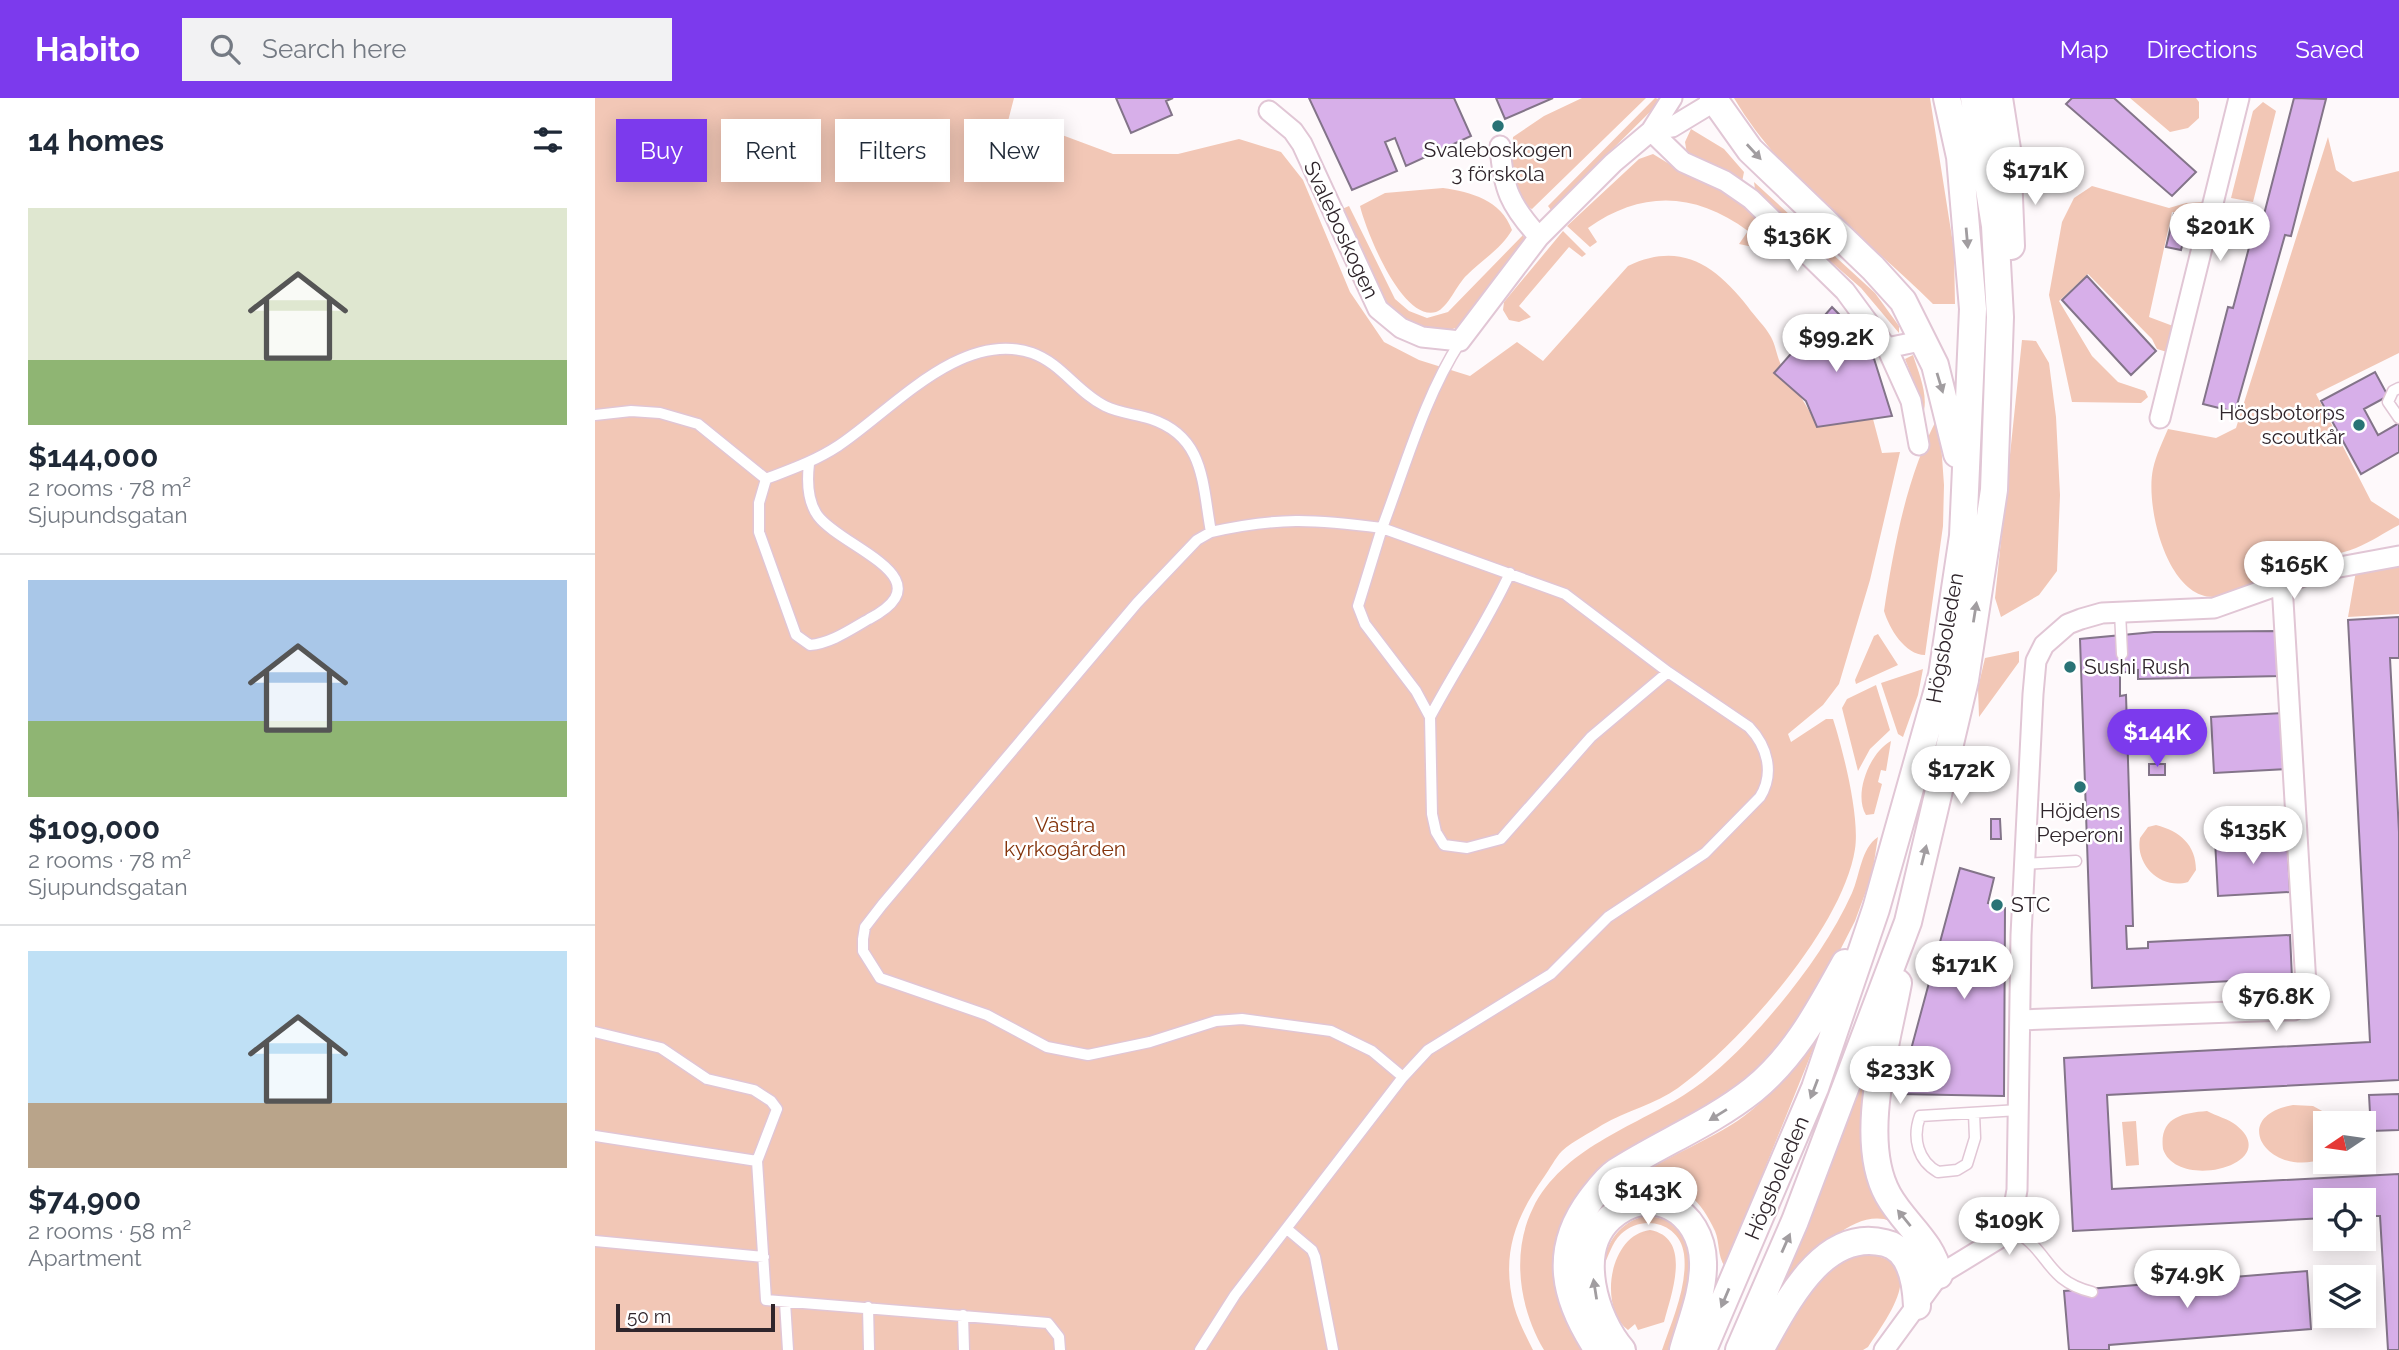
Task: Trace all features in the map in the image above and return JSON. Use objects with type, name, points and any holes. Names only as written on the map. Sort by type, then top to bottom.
[{"type":"main road","name":"Högsboleden","points":[[1703,1350],[1815,1088],[1876,909],[1942,676],[1963,536],[1973,309],[1960,157],[1947,98]]},
{"type":"main road","name":"Högsboleden","points":[[1739,1350],[1795,1221],[1908,922],[1965,680],[1994,490],[2000,317],[1995,226],[1974,98]]},
{"type":"main road","points":[[1999,98],[2007,149],[2013,232],[2000,317]]},
{"type":"main road","points":[[1714,100],[1750,150],[1888,283],[1903,301],[1925,340],[1956,440],[1963,536]]},
{"type":"main road","points":[[1598,1350],[1575,1312],[1566,1273],[1566,1252],[1574,1227],[1585,1207],[1615,1173],[1720,1115],[1779,1067],[1798,1044],[1876,909]]},
{"type":"main road","points":[[1908,922],[1875,1114],[1875,1157],[1886,1192],[1903,1218],[1933,1252],[1939,1275]]},
{"type":"main road","points":[[1622,1350],[1601,1319],[1594,1286],[1592,1256],[1604,1224],[1612,1216],[1630,1207],[1650,1203],[1668,1205],[1683,1213],[1693,1225],[1700,1241],[1702,1276],[1683,1350]]},
{"type":"main road","points":[[1761,1350],[1783,1310],[1815,1266],[1846,1243],[1869,1239],[1890,1244],[1901,1255],[1916,1279],[1917,1306]]},
{"type":"street","points":[[1460,341],[1539,237],[1613,163],[1651,131],[1672,98]]},
{"type":"street","points":[[2160,418],[2239,98]]},
{"type":"street","points":[[1651,131],[1672,127],[1714,100]]},
{"type":"street","name":"Svaleboskogen","points":[[1269,111],[1293,131],[1302,144],[1378,309],[1394,323],[1412,333],[1432,339],[1460,341]]},
{"type":"street","points":[[1651,131],[1691,167],[1725,181],[1751,199],[1845,291],[1888,348],[1911,401],[1919,445]]},
{"type":"street","points":[[1500,146],[1502,172],[1510,202],[1539,237]]},
{"type":"street","points":[[1888,348],[1925,340]]},
{"type":"street","points":[[1884,1350],[1939,1275],[1989,1248],[2006,1227],[2013,1212],[2017,1190],[2025,864],[2036,661],[2044,645],[2068,624],[2102,613],[2214,608],[2318,571],[2399,556]]},
{"type":"street","points":[[2020,1020],[2294,1010],[2301,1001],[2306,985],[2282,584]]},
{"type":"lane","points":[[1430,717],[1416,691],[1365,624],[1358,606],[1382,528],[1423,416],[1445,365],[1460,341]]},
{"type":"lane","points":[[766,478],[809,464],[932,375],[986,351],[1012,348],[1036,355],[1052,364],[1106,407],[1149,418],[1179,432],[1196,456],[1210,532]]},
{"type":"lane","points":[[2399,388],[2393,391],[2388,402],[2399,418]]},
{"type":"lane","points":[[595,415],[631,411],[660,413],[698,424],[766,478]]},
{"type":"lane","points":[[766,478],[758,513],[764,551],[796,635],[810,645],[825,642],[888,608],[895,599],[898,588],[896,576],[882,562],[841,537],[816,513],[810,498],[809,464]]},
{"type":"lane","points":[[1200,1350],[1235,1295],[1403,1077],[1427,1050],[1551,974],[1598,925],[1705,853],[1764,790],[1768,763],[1760,739],[1721,705],[1668,672],[1565,594],[1510,573],[1470,562],[1382,528],[1298,519],[1247,524],[1210,532],[1197,540],[1137,603],[922,858],[865,927],[863,951],[872,970],[889,983],[987,1015],[1047,1047],[1088,1055],[1150,1042],[1216,1021],[1242,1019],[1331,1031],[1372,1051],[1403,1077]]},
{"type":"lane","points":[[1510,573],[1492,613],[1457,666],[1430,717],[1430,791],[1436,832],[1444,845],[1453,848],[1479,846],[1501,839],[1591,737],[1668,672]]},
{"type":"lane","points":[[2120,612],[2122,654]]},
{"type":"lane","points":[[2025,864],[2076,860]]},
{"type":"lane","points":[[595,1032],[646,1042],[661,1048],[716,1083],[754,1090],[771,1101],[777,1109],[757,1161],[766,1300],[1048,1323],[1059,1337],[1060,1350]]},
{"type":"lane","points":[[1974,1113],[1975,1138],[1967,1164],[1947,1173],[1938,1172],[1922,1160],[1918,1147],[1920,1116],[2019,1110]]},
{"type":"lane","points":[[595,1136],[757,1161]]},
{"type":"lane","points":[[2006,1227],[2033,1242],[2058,1278],[2072,1287],[2092,1292]]},
{"type":"lane","points":[[1287,1229],[1312,1250],[1315,1257],[1333,1350]]},
{"type":"lane","points":[[595,1241],[764,1257]]},
{"type":"lane","points":[[785,1302],[788,1350]]},
{"type":"lane","points":[[868,1307],[869,1350]]},
{"type":"lane","points":[[963,1315],[964,1350]]},
{"type":"green space","name":"Västra kyrkogården","points":[[595,98],[1014,98],[1009,119],[964,119],[964,182],[1064,182],[1064,136],[1113,154],[1178,154],[1239,139],[1281,152],[1303,180],[1350,292],[1384,342],[1419,360],[1470,376],[1517,342],[1543,361],[1628,266],[1664,256],[1681,257],[1695,261],[1723,279],[1763,325],[1773,341],[1782,367],[1817,427],[1873,419],[1882,453],[1900,452],[1870,580],[1839,684],[1823,705],[1788,734],[1791,742],[1826,719],[1833,719],[1846,765],[1855,820],[1855,849],[1847,880],[1810,947],[1759,1013],[1731,1042],[1678,1088],[1602,1125],[1559,1154],[1525,1207],[1518,1222],[1510,1254],[1510,1287],[1514,1306],[1533,1350],[595,1350]]},
{"type":"green space","points":[[1582,98],[1646,98],[1532,209],[1518,196],[1515,187],[1512,166],[1513,137],[1544,116]]},
{"type":"green space","points":[[1655,98],[1662,100],[1551,210],[1548,206]]},
{"type":"green space","points":[[1734,98],[1930,98],[1954,250],[1955,304],[1933,304],[1827,207],[1776,156]]},
{"type":"green space","points":[[2130,98],[2196,98],[2199,102],[2199,118],[2188,128],[2170,132]]},
{"type":"green space","points":[[2263,102],[2276,111],[2253,202],[2231,198],[2253,111]]},
{"type":"green space","points":[[1691,129],[1724,149],[1744,172],[1742,182],[1687,154],[1685,142]]},
{"type":"green space","points":[[2328,137],[2336,170],[2353,182],[2399,171],[2399,353],[2316,394],[2371,501],[2399,519],[2399,525],[2356,548],[2299,564],[2236,593],[2214,597],[2198,593],[2184,583],[2172,567],[2163,547],[2153,505],[2151,485],[2154,464],[2168,429],[2216,438],[2236,428]]},
{"type":"green space","points":[[1653,154],[1689,176],[1735,196],[1763,223],[1762,241],[1753,247],[1739,244],[1748,231],[1728,218],[1688,203],[1668,201],[1628,207],[1608,216],[1588,228],[1597,242],[1590,247],[1567,226],[1639,159]]},
{"type":"green space","points":[[1754,182],[1875,293],[1899,326],[1899,333],[1861,288],[1756,196]]},
{"type":"green space","points":[[2092,186],[2169,208],[2204,202],[2199,219],[2172,212],[2149,317],[2173,326],[2167,352],[2157,349],[2152,339],[2088,274],[2059,301],[2092,356],[2118,382],[2145,391],[2148,397],[2141,403],[2072,402],[2049,295],[2062,222],[2074,198]]},
{"type":"green space","points":[[1443,188],[1484,199],[1501,211],[1512,230],[1497,248],[1463,279],[1440,310],[1423,311],[1411,303],[1387,272],[1360,206],[1385,193]]},
{"type":"green space","points":[[1349,206],[1395,299],[1409,311],[1427,318],[1448,312],[1523,235],[1526,242],[1473,315],[1454,329],[1434,329],[1415,324],[1398,314],[1385,300],[1365,265],[1342,209]]},
{"type":"green space","points":[[1563,231],[1586,254],[1582,257],[1569,247],[1519,306],[1531,317],[1519,322],[1509,320],[1503,310],[1504,302]]},
{"type":"green space","points":[[2022,340],[2036,341],[2049,363],[2056,417],[2060,495],[2057,571],[2039,595],[2001,617],[1995,598]]},
{"type":"green space","points":[[1913,355],[1924,394],[1922,417],[1915,385],[1905,359]]},
{"type":"green space","points":[[1939,415],[1944,485],[1943,526],[1925,655],[1905,646],[1894,632],[1884,611],[1903,510],[1918,461]]},
{"type":"green space","points":[[2399,566],[2399,614],[2348,617],[2356,571]]},
{"type":"green space","points":[[1878,634],[1898,665],[1856,684],[1855,680],[1874,636]]},
{"type":"green space","points":[[2019,651],[2019,662],[1979,717],[1978,688],[1985,658]]},
{"type":"green space","points":[[1923,669],[1918,695],[1903,737],[1898,734],[1881,683]]},
{"type":"green space","points":[[1876,685],[1890,730],[1870,749],[1858,771],[1842,708],[1847,699]]},
{"type":"green space","points":[[1891,741],[1886,771],[1881,770],[1878,782],[1882,784],[1874,814],[1866,815],[1861,796],[1866,774],[1876,754]]},
{"type":"green space","points":[[2241,808],[2247,809],[2247,821],[2238,830],[2229,831],[2227,815]]},
{"type":"green space","points":[[2156,825],[2179,835],[2190,846],[2196,870],[2188,882],[2178,884],[2160,879],[2146,866],[2140,838],[2148,827]]},
{"type":"green space","points":[[1878,837],[1872,875],[1855,921],[1835,960],[1770,1063],[1745,1085],[1618,1159],[1556,1283],[1561,1305],[1582,1350],[1544,1350],[1535,1334],[1524,1298],[1520,1261],[1526,1225],[1546,1188],[1580,1155],[1693,1089],[1720,1068],[1744,1044],[1780,1004],[1820,950],[1852,893],[1868,848]]},
{"type":"green space","points":[[1818,1037],[1725,1267],[1715,1231],[1705,1212],[1694,1199],[1682,1191],[1657,1188],[1608,1201],[1651,1168],[1731,1125],[1756,1107]]},
{"type":"green space","points":[[1867,1072],[1862,1137],[1868,1173],[1875,1191],[1904,1228],[1884,1219],[1869,1219],[1855,1224],[1826,1244],[1780,1292]]},
{"type":"green space","points":[[2293,1105],[2313,1106],[2322,1111],[2313,1111],[2313,1161],[2287,1161],[2273,1154],[2263,1144],[2259,1133],[2262,1121],[2273,1112]]},
{"type":"green space","points":[[2207,1111],[2236,1125],[2248,1139],[2247,1151],[2238,1161],[2223,1168],[2205,1171],[2187,1169],[2172,1162],[2163,1149],[2168,1124],[2189,1113]]},
{"type":"green space","points":[[2136,1121],[2139,1165],[2126,1166],[2122,1122]]},
{"type":"green space","points":[[1645,1216],[1668,1221],[1682,1233],[1689,1249],[1691,1268],[1688,1290],[1669,1350],[1662,1350],[1678,1303],[1685,1266],[1681,1243],[1676,1235],[1659,1224],[1640,1224],[1630,1228],[1615,1242],[1603,1267],[1607,1249],[1616,1234],[1628,1223]]},
{"type":"green space","points":[[1650,1230],[1663,1235],[1671,1244],[1676,1269],[1674,1283],[1664,1322],[1638,1330],[1635,1324],[1628,1330],[1613,1305],[1612,1273],[1625,1244],[1636,1235]]},
{"type":"green space","points":[[1864,1254],[1885,1258],[1896,1267],[1900,1278],[1899,1291],[1893,1306],[1868,1347],[1863,1350],[1772,1350],[1809,1292],[1833,1269]]},
{"type":"building","points":[[1116,98],[1173,98],[1166,101],[1172,115],[1131,133]]},
{"type":"building","points":[[1309,98],[1454,98],[1471,136],[1406,166],[1395,138],[1385,142],[1397,171],[1352,190]]},
{"type":"building","points":[[1496,98],[1553,98],[1505,119]]},
{"type":"building","points":[[2072,98],[2114,98],[2196,172],[2172,196],[2066,104]]},
{"type":"building","points":[[2294,98],[2326,99],[2291,236],[2285,235],[2235,412],[2203,404],[2228,307],[2233,308],[2255,225],[2261,226]]},
{"type":"building","points":[[2230,207],[2237,209],[2233,220],[2227,217]]},
{"type":"building","points":[[2174,214],[2189,218],[2181,250],[2166,247]]},
{"type":"building","points":[[2087,276],[2156,351],[2131,375],[2062,300]]},
{"type":"building","points":[[1832,307],[1870,346],[1892,416],[1817,427],[1806,401],[1774,373]]},
{"type":"building","points":[[2375,372],[2388,396],[2364,409],[2378,435],[2399,423],[2399,452],[2361,474],[2321,401]]},
{"type":"building","points":[[2399,617],[2399,658],[2390,658],[2399,832],[2399,1080],[2107,1095],[2112,1189],[2399,1174],[2399,1350],[2388,1350],[2376,1188],[2313,1188],[2313,1219],[2073,1231],[2064,1058],[2370,1042],[2348,620]]},
{"type":"building","points":[[2279,631],[2281,676],[2138,679],[2138,670],[2120,673],[2120,696],[2126,695],[2133,926],[2126,926],[2127,949],[2148,948],[2148,942],[2290,935],[2292,978],[2092,988],[2080,639],[2154,632]]},
{"type":"building","points":[[2283,713],[2287,769],[2214,773],[2211,717]]},
{"type":"building","points":[[2149,764],[2165,764],[2165,775],[2149,775]]},
{"type":"building","points":[[1991,819],[2000,819],[2001,839],[1991,839]]},
{"type":"building","points":[[2287,836],[2290,892],[2218,896],[2215,840]]},
{"type":"building","points":[[1960,868],[1994,878],[1988,903],[2005,908],[2004,1096],[1899,1094]]},
{"type":"building","points":[[2399,1094],[2399,1130],[2377,1131],[2377,1111],[2370,1111],[2369,1095]]},
{"type":"building","points":[[2307,1271],[2311,1329],[2109,1345],[2109,1350],[2069,1350],[2064,1291]]},
{"type":"place","name":"Svaleboskogen 3 förskola","points":[[1498,126]]},
{"type":"place","name":"Högsbotorps scoutkår","points":[[2359,425]]},
{"type":"place","name":"Sushi Rush","points":[[2070,667]]},
{"type":"place","name":"Höjdens Peperoni","points":[[2080,787]]},
{"type":"place","name":"STC","points":[[1997,905]]}]
